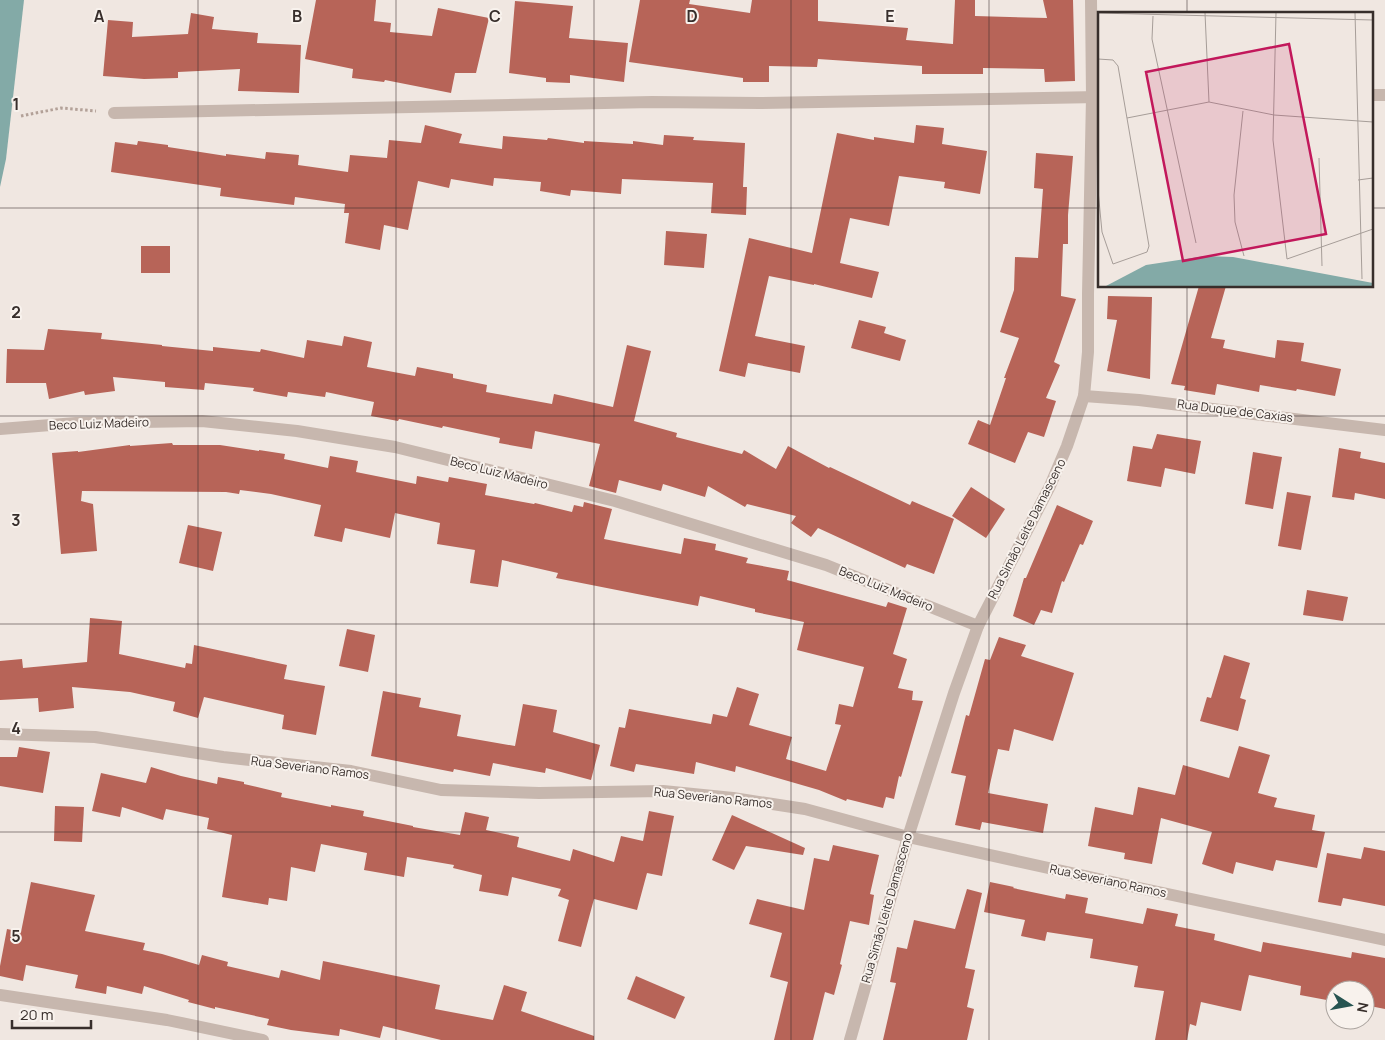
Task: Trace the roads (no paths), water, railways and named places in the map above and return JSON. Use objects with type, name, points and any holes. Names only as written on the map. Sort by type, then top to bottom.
[{"type":"street","name":"Rua Simão Leite Damasceno","points":[[850,1040],[908,837],[954,693],[978,626],[1050,486],[1068,446],[1084,396],[1088,352],[1088,294],[1095,97],[1091,0]]},
{"type":"street","points":[[1372,95],[1385,95]]},
{"type":"street","points":[[114,113],[652,102],[760,103],[1095,97]]},
{"type":"street","name":"Rua Duque de Caxias","points":[[1084,396],[1139,400],[1385,430]]},
{"type":"street","name":"Beco Luiz Madeiro","points":[[0,429],[76,423],[202,421],[297,431],[395,447],[615,501],[826,565],[978,626]]},
{"type":"street","name":"Rua Severiano Ramos","points":[[0,734],[95,737],[223,757],[351,771],[441,790],[539,793],[663,791],[725,797],[805,809],[908,837],[1385,940]]},
{"type":"street","points":[[0,995],[167,1020],[263,1040]]},
{"type":"water","points":[[0,0],[24,0],[6,159],[0,187]]}]
